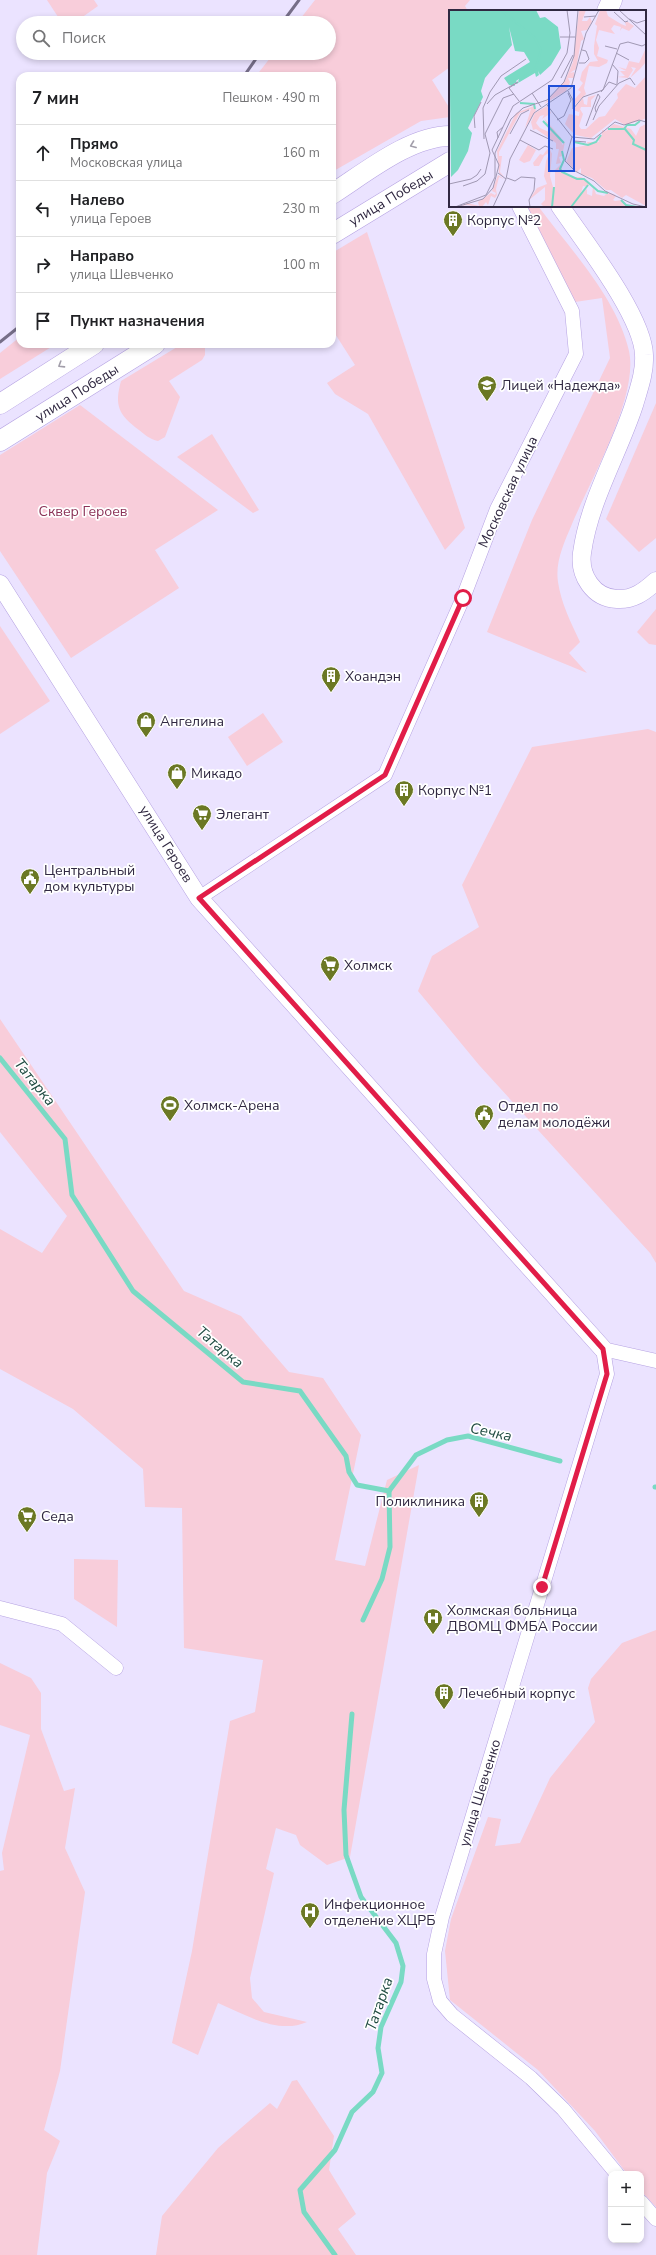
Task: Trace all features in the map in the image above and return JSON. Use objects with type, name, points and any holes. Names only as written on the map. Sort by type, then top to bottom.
[{"type":"main road","points":[[607,10],[612,0]]},
{"type":"main road","points":[[336,191],[408,146],[438,136],[449,136]]},
{"type":"main road","name":"улица Победы","points":[[336,232],[449,163]]},
{"type":"main road","points":[[0,404],[88,348]]},
{"type":"main road","name":"улица Победы","points":[[0,441],[149,348]]},
{"type":"street","name":"Московская улица","points":[[199,898],[385,775],[463,598],[497,509],[576,354],[572,311],[520,207]]},
{"type":"street","points":[[561,207],[624,300],[637,327],[644,353],[643,376],[631,413],[588,522],[581,554],[582,573],[592,589],[608,599],[628,600],[645,591],[656,581]]},
{"type":"street","name":"улица Героев","points":[[0,584],[199,898],[603,1349]]},
{"type":"street","points":[[603,1349],[656,1361]]},
{"type":"street","name":"улица Шевченко","points":[[603,1349],[607,1374],[442,1917],[434,1954],[434,1979],[440,2001],[452,2015],[531,2078],[563,2109],[615,2171]]},
{"type":"street","points":[[0,1608],[62,1624],[116,1668]]},
{"type":"street","points":[[644,2205],[656,2219]]},
{"type":"green space","points":[[47,0],[94,0],[98,6],[84,16],[57,16]]},
{"type":"green space","points":[[315,0],[470,0],[465,6],[467,10],[449,10],[449,68],[432,80],[449,107],[449,117],[421,121],[336,170],[336,72],[259,72],[269,60],[336,60],[336,16],[302,16]]},
{"type":"green space","points":[[523,207],[539,207],[578,257],[603,293],[614,312],[623,331],[629,351],[630,370],[627,391],[620,414],[601,462],[566,538],[558,567],[557,575],[561,598],[580,642],[569,653],[587,673],[487,632],[532,520],[610,358],[602,298],[575,302]]},
{"type":"green space","points":[[367,232],[465,528],[445,550],[368,414],[335,394],[327,383],[355,365],[336,335],[336,251]]},
{"type":"green space","points":[[16,340],[16,348],[50,348],[0,379],[0,353]]},
{"type":"green space","points":[[175,348],[205,348],[205,355],[202,360],[169,381],[180,397],[165,437],[158,441],[143,434],[127,420],[123,414],[118,404],[121,381]]},
{"type":"green space","points":[[656,403],[656,538],[639,552],[606,519]]},
{"type":"green space","name":"Сквер Героев","points":[[80,405],[218,510],[155,550],[179,588],[71,658],[0,551],[0,455]]},
{"type":"green space","points":[[212,434],[259,510],[253,513],[177,457]]},
{"type":"green space","points":[[656,609],[656,645],[649,644],[637,632]]},
{"type":"green space","points":[[0,626],[50,701],[0,734]]},
{"type":"green space","points":[[263,713],[283,742],[247,766],[228,737]]},
{"type":"green space","points":[[648,729],[656,732],[656,1263],[650,1253],[479,1065],[418,991],[432,956],[479,927],[462,885],[532,747]]},
{"type":"green space","points":[[0,1019],[184,1291],[241,1316],[289,1372],[323,1378],[361,1435],[335,1560],[365,1566],[387,1480],[419,1465],[350,1857],[327,1865],[300,1845],[296,1835],[276,1828],[266,1869],[274,1873],[250,1978],[252,1998],[264,2012],[307,2022],[285,2026],[273,2025],[261,2022],[218,2003],[198,2055],[172,2043],[192,1951],[230,1721],[255,1712],[263,1660],[184,1648],[182,1508],[145,1507],[143,1469],[73,1409],[0,1369],[0,1229],[42,1253],[67,1216],[0,1132]]},
{"type":"green space","points":[[74,1559],[118,1560],[117,1627],[74,1599]]},
{"type":"green space","points":[[656,1630],[656,2207],[644,2194],[644,2171],[625,2171],[595,2131],[538,2070],[450,2000],[445,1951],[451,1919],[488,1817],[501,1819],[495,1846],[520,1843],[550,1778],[595,1722],[588,1688],[591,1679],[622,1643]]},
{"type":"green space","points":[[0,1663],[31,1678],[41,1693],[41,1729],[64,1791],[75,1788],[65,1848],[85,1892],[60,2071],[44,2130],[60,2141],[47,2173],[37,2255],[0,2255],[0,1871],[4,1870],[2,1853],[30,1735],[0,1725]]},
{"type":"green space","points":[[297,2080],[334,2136],[329,2170],[356,2214],[338,2229],[356,2255],[156,2255],[162,2216],[218,2148],[270,2103],[277,2109],[292,2081]]},
{"type":"waterway","name":"Татарка","points":[[0,1058],[65,1139],[72,1195],[133,1291],[243,1382],[300,1391],[346,1456],[349,1472],[357,1485],[389,1491]]},
{"type":"waterway","name":"Сечка","points":[[389,1491],[416,1455],[447,1440],[468,1436],[560,1461]]},
{"type":"waterway","name":"Татарка","points":[[363,1620],[382,1579],[390,1547],[389,1491]]},
{"type":"waterway","name":"Татарка","points":[[335,2255],[304,2212],[300,2190],[335,2150],[352,2112],[373,2092],[382,2073],[378,2048],[381,2027],[401,1982],[403,1966],[396,1943],[361,1897],[346,1855],[344,1810],[352,1714]]},
{"type":"railway","points":[[287,16],[299,0]]},
{"type":"railway","points":[[247,72],[255,60]]},
{"type":"railway","points":[[0,342],[16,329]]},
{"type":"place","name":"Корпус №2","points":[[453,237]]},
{"type":"place","name":"Лицей «Надежда»","points":[[487,402]]},
{"type":"place","name":"Хоандэн","points":[[331,693]]},
{"type":"place","name":"Ангелина","points":[[146,738]]},
{"type":"place","name":"Микадо","points":[[177,790]]},
{"type":"place","name":"Корпус №1","points":[[404,807]]},
{"type":"place","name":"Элегант","points":[[202,831]]},
{"type":"place","name":"Центральный дом культуры","points":[[30,895]]},
{"type":"place","name":"Холмск","points":[[330,982]]},
{"type":"place","name":"Холмск-Арена","points":[[170,1122]]},
{"type":"place","name":"Отдел по делам молодёжи","points":[[484,1131]]},
{"type":"place","name":"Поликлиника","points":[[479,1518]]},
{"type":"place","name":"Седа","points":[[27,1533]]},
{"type":"place","name":"Холмская больница ДВОМЦ ФМБА России","points":[[433,1635]]},
{"type":"place","name":"Лечебный корпус","points":[[444,1710]]},
{"type":"place","name":"Инфекционное отделение ХЦРБ","points":[[310,1929]]},
{"type":"route","points":[[463,598],[385,775],[199,898],[310,1023],[589,1330],[603,1349],[607,1374],[542,1587]]}]
